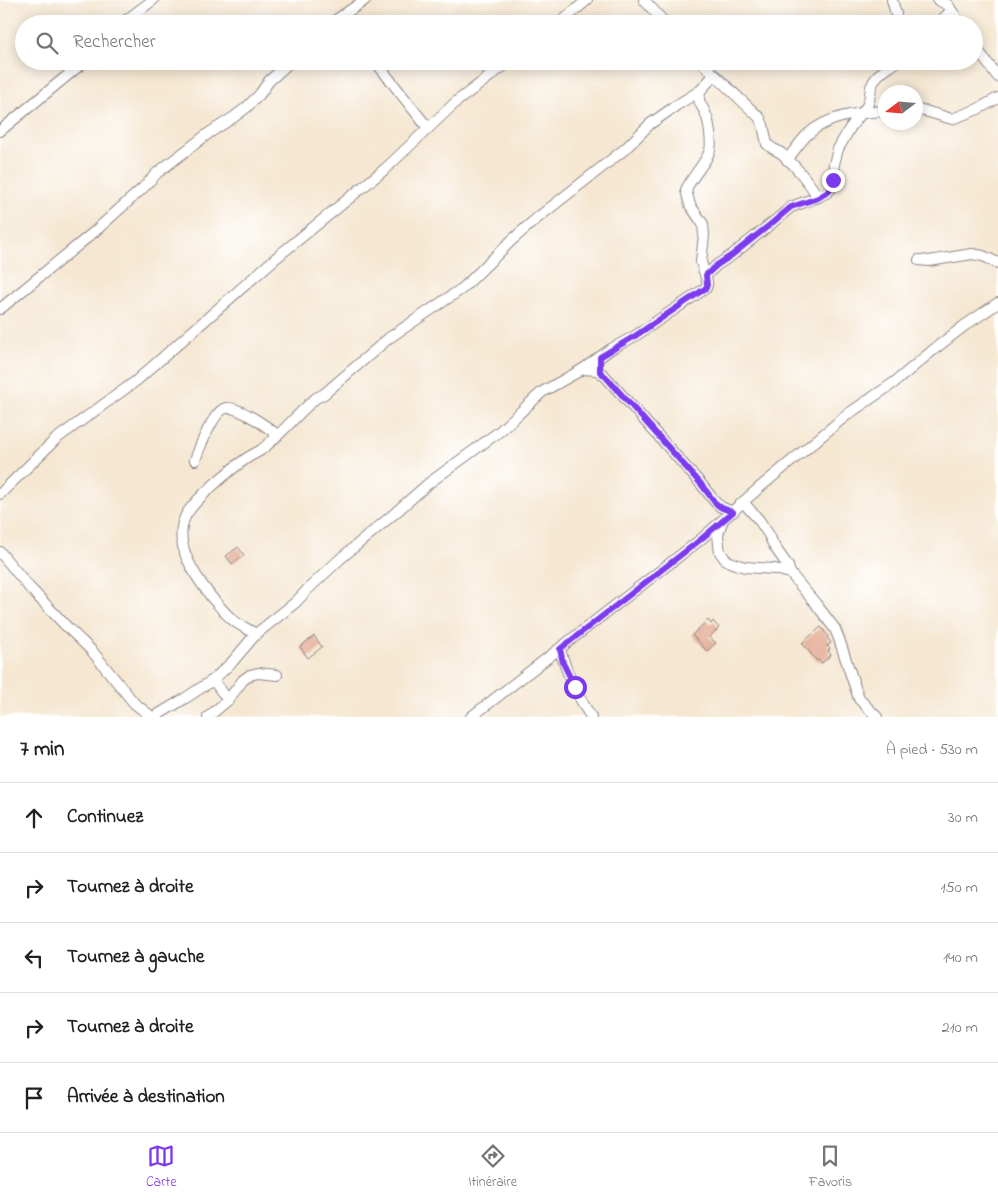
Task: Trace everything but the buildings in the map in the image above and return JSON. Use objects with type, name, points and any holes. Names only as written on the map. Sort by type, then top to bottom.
[{"type":"street","points":[[133,15],[153,0]]},
{"type":"street","points":[[349,15],[365,0]]},
{"type":"street","points":[[570,15],[587,0]]},
{"type":"street","points":[[644,0],[658,15]]},
{"type":"street","points":[[892,0],[896,15]]},
{"type":"street","points":[[938,0],[948,5],[953,13],[947,15]]},
{"type":"street","points":[[983,57],[998,77]]},
{"type":"street","points":[[0,131],[74,70]]},
{"type":"street","points":[[0,309],[94,232],[158,172],[208,133],[247,107],[282,70]]},
{"type":"street","points":[[382,70],[428,128]]},
{"type":"street","points":[[0,494],[56,439],[136,381],[277,257],[385,170],[456,102],[498,70]]},
{"type":"street","points":[[709,70],[756,113],[763,125],[767,144],[788,160],[813,189],[818,198]]},
{"type":"street","points":[[706,275],[791,207],[818,198],[828,192],[831,188],[838,149],[850,128],[867,106],[874,81],[885,70]]},
{"type":"street","points":[[256,634],[232,620],[194,573],[184,549],[182,531],[187,514],[205,494],[246,458],[260,450],[316,398],[324,394],[389,338],[463,288],[536,219],[625,148],[650,124],[700,90],[714,75]]},
{"type":"street","points":[[0,552],[66,626],[92,651],[134,703],[153,717],[213,680],[234,661],[256,634],[296,602],[340,558],[429,483],[474,452],[500,431],[542,392],[583,369],[706,288],[706,275],[701,262],[704,235],[703,224],[690,205],[686,190],[710,151],[709,123],[699,103],[700,90]]},
{"type":"street","points":[[923,111],[952,119],[978,109],[998,98]]},
{"type":"street","points":[[788,160],[806,135],[821,124],[863,112],[878,111]]},
{"type":"street","points":[[919,260],[929,261],[972,254],[983,256],[998,263]]},
{"type":"street","points":[[471,717],[700,540],[848,414],[896,382],[932,351],[998,302]]},
{"type":"street","points":[[600,357],[600,372]]},
{"type":"street","points":[[583,369],[597,370],[605,376],[698,480],[716,504],[733,512]]},
{"type":"street","points":[[194,460],[216,416],[226,408],[234,408],[263,424],[277,435]]},
{"type":"street","points":[[743,502],[769,535],[788,566],[790,573],[835,630],[859,699],[877,717]]},
{"type":"street","points":[[722,522],[718,534],[720,552],[725,559],[745,567],[775,569],[790,573]]},
{"type":"street","points":[[560,649],[563,663],[579,698],[591,717]]},
{"type":"street","points":[[208,717],[228,700],[243,680],[250,675],[258,673],[277,675]]},
{"type":"street","points":[[213,680],[228,700]]},
{"type":"street","points":[[169,708],[177,717]]},
{"type":"route","points":[[575,687],[563,663],[560,649],[711,532],[733,512],[716,504],[695,476],[600,372],[600,357],[706,288],[706,275],[717,265],[791,207],[818,198],[828,192],[833,180]]}]
